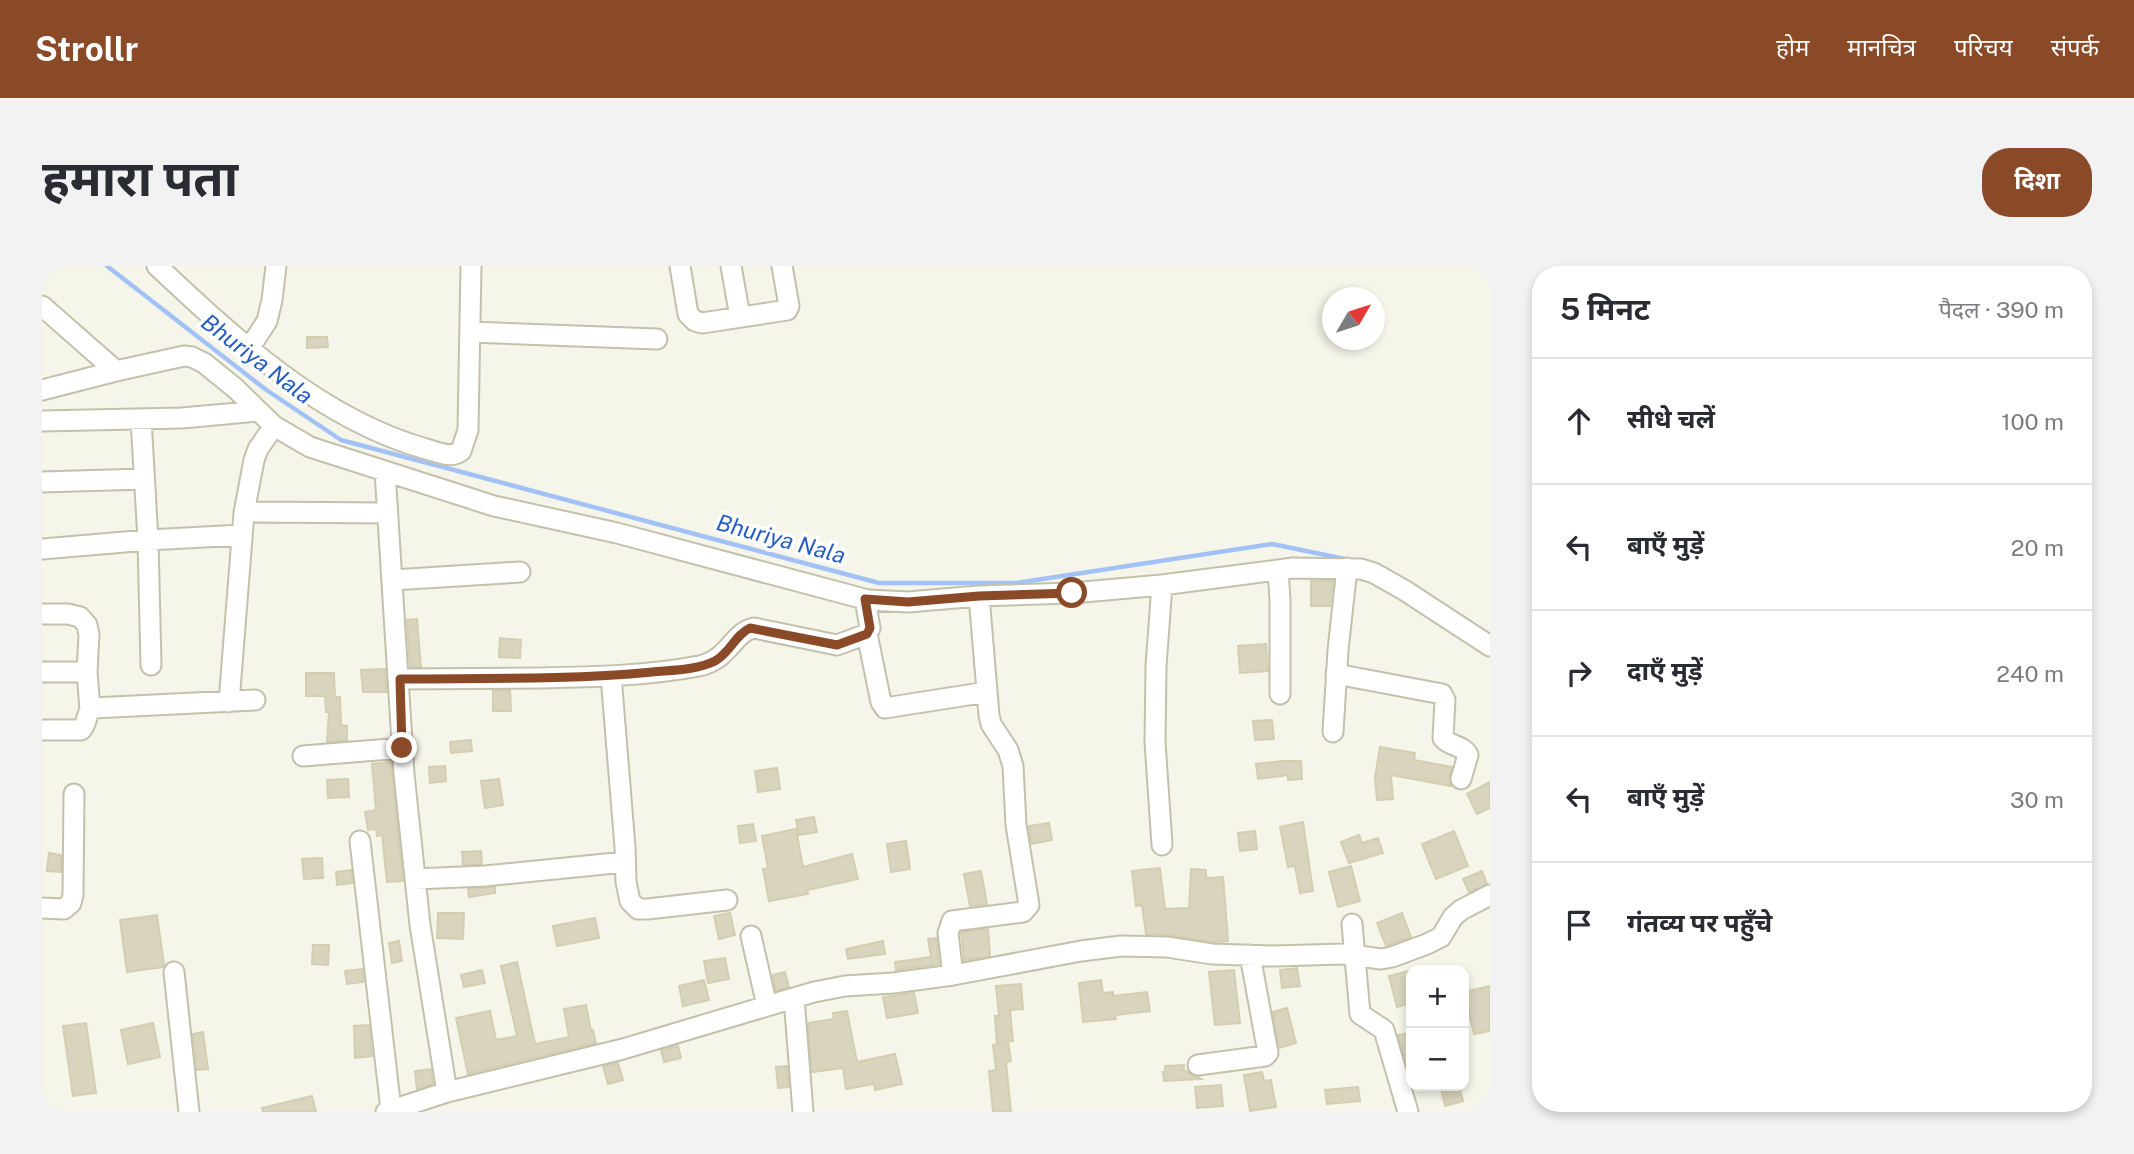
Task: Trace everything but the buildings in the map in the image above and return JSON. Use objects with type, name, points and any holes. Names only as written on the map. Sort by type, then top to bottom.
[{"type":"street","points":[[157,266],[250,348],[340,414],[396,441],[450,456],[461,451],[468,430],[471,266]]},
{"type":"street","points":[[250,348],[267,321],[276,266]]},
{"type":"street","points":[[680,266],[687,311],[691,318],[702,323],[787,310],[789,306],[782,266]]},
{"type":"street","points":[[731,266],[740,317]]},
{"type":"street","points":[[42,306],[116,371]]},
{"type":"street","points":[[470,332],[657,338]]},
{"type":"street","points":[[42,390],[184,356],[192,357],[204,363],[235,388],[274,426],[310,447],[494,506],[617,533],[865,599],[908,602],[979,596],[1072,593],[1278,570],[1318,567],[1361,569],[1374,573],[1490,646]]},
{"type":"street","points":[[42,421],[229,415],[258,411]]},
{"type":"street","points":[[141,419],[151,665]]},
{"type":"street","points":[[229,702],[244,512],[254,460],[258,449],[274,426]]},
{"type":"street","points":[[385,471],[400,679],[402,748],[415,879],[447,1092]]},
{"type":"street","points":[[42,482],[144,479]]},
{"type":"street","points":[[244,512],[387,513]]},
{"type":"street","points":[[42,549],[242,535]]},
{"type":"street","points":[[1333,733],[1347,568]]},
{"type":"street","points":[[1278,570],[1280,694]]},
{"type":"street","points":[[393,580],[520,572]]},
{"type":"street","points":[[1161,845],[1155,742],[1156,666],[1162,585]]},
{"type":"street","points":[[953,975],[948,933],[952,921],[1023,912],[1029,905],[1030,898],[1016,825],[1013,766],[1008,750],[991,724],[979,596]]},
{"type":"street","points":[[865,599],[870,628],[867,634],[881,702],[885,708],[987,692]]},
{"type":"street","points":[[42,614],[68,614],[80,618],[87,625],[90,709],[81,730],[42,730]]},
{"type":"street","points":[[400,679],[611,676],[703,665],[716,660],[750,628],[837,645],[867,634]]},
{"type":"street","points":[[42,672],[87,672]]},
{"type":"street","points":[[1336,674],[1442,694],[1445,700],[1443,738],[1465,750],[1468,755],[1461,779]]},
{"type":"street","points":[[611,676],[626,882],[630,901],[638,909],[726,900]]},
{"type":"street","points":[[90,709],[255,700]]},
{"type":"street","points":[[303,756],[402,748]]},
{"type":"street","points":[[42,908],[64,909],[71,903],[74,794]]},
{"type":"street","points":[[360,841],[388,1111],[447,1092],[623,1049],[794,998],[845,986],[953,975],[1121,946],[1167,947],[1195,952],[1250,955],[1392,957],[1427,944],[1444,934],[1453,917],[1461,909],[1490,895]]},
{"type":"street","points":[[415,879],[485,876],[625,862]]},
{"type":"street","points":[[1352,924],[1360,1014],[1384,1030],[1408,1112]]},
{"type":"street","points":[[751,936],[767,1006]]},
{"type":"street","points":[[1198,1065],[1267,1055],[1269,1051],[1250,955]]},
{"type":"street","points":[[174,972],[189,1112]]},
{"type":"street","points":[[794,998],[803,1112]]},
{"type":"waterway","name":"Bhuriya Nala","points":[[107,266],[265,389],[341,440],[879,583],[1016,583],[1272,544],[1350,560]]},
{"type":"route","points":[[402,748],[400,679],[617,676],[679,669],[716,660],[750,628],[837,645],[864,636],[870,628],[865,599],[908,602],[979,596],[1072,593]]}]
